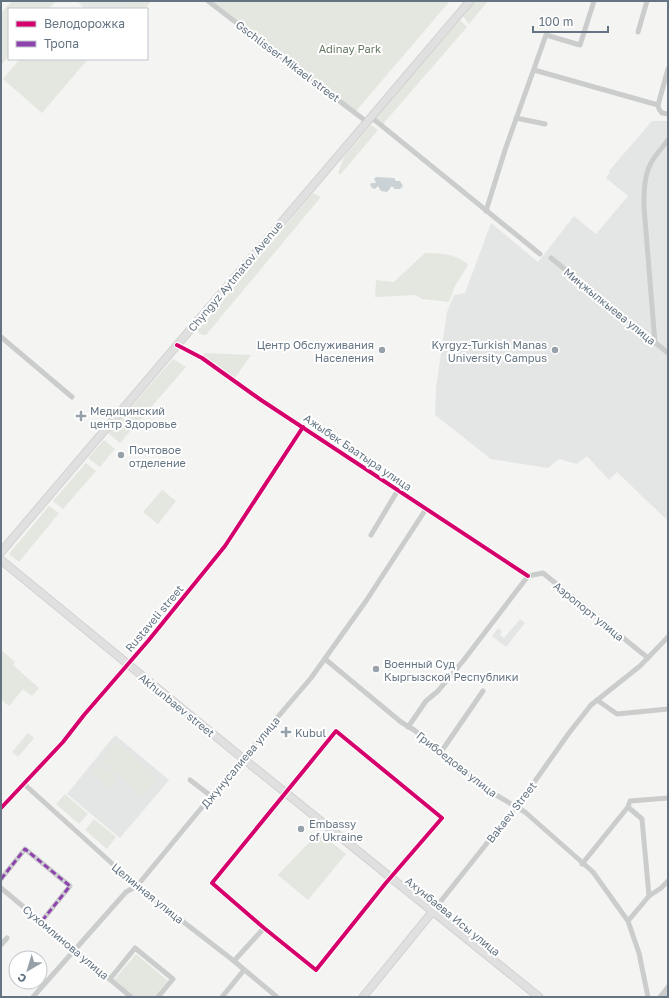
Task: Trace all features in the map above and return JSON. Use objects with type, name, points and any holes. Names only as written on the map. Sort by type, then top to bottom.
[{"type":"main road","name":"Chyngyz Aytmatov Avenue","points":[[1,552],[470,1]]},
{"type":"main road","name":"Akhunbaev street","points":[[1,560],[243,758]]},
{"type":"main road","name":"Ахунбаева Исы улица","points":[[243,758],[539,997]]},
{"type":"main road","name":"Bakaev Street","points":[[363,997],[433,911]]},
{"type":"street","name":"Gschlisser Mikael street","points":[[208,1],[369,119],[540,254]]},
{"type":"street","points":[[486,211],[516,118],[546,35],[580,44],[594,1]]},
{"type":"street","points":[[638,32],[647,1]]},
{"type":"street","points":[[668,69],[658,105],[658,109],[662,113],[668,114]]},
{"type":"street","points":[[534,70],[658,105]]},
{"type":"street","points":[[516,118],[545,124]]},
{"type":"street","points":[[655,343],[644,207],[645,188],[647,173],[651,162],[668,140]]},
{"type":"street","name":"Миңжылкыева улица","points":[[551,258],[668,353]]},
{"type":"street","points":[[1,337],[72,397]]},
{"type":"street","name":"Ажыбек Баатыра улица","points":[[177,345],[202,358],[261,400],[528,576]]},
{"type":"street","name":"Rustaveli street","points":[[1,808],[63,742],[225,546],[303,427]]},
{"type":"street","points":[[371,535],[398,490]]},
{"type":"street","name":"Джунусалиева улица","points":[[33,997],[126,892],[137,886],[311,678],[325,660],[426,509]]},
{"type":"street","name":"Аэропорт улица","points":[[528,576],[543,573],[648,658]]},
{"type":"street","points":[[408,727],[426,702],[438,691],[463,661],[528,576]]},
{"type":"street","name":"Bakaev Street","points":[[433,911],[516,806],[569,733],[592,705],[640,666],[668,636]]},
{"type":"street","name":"Грибоедова улица","points":[[325,660],[401,722],[496,796],[525,812],[582,864],[593,872],[628,921],[639,953],[648,997]]},
{"type":"street","points":[[441,752],[483,691]]},
{"type":"street","points":[[597,700],[617,714],[668,709]]},
{"type":"street","points":[[336,731],[442,818],[391,877],[316,970],[212,883],[285,792],[336,731]]},
{"type":"street","points":[[190,780],[211,796]]},
{"type":"street","name":"Целинная улица","points":[[24,784],[137,886],[234,961],[277,997]]},
{"type":"street","points":[[582,864],[628,807],[630,801],[668,798]]},
{"type":"street","points":[[628,807],[642,819],[650,896]]},
{"type":"street","points":[[1,880],[25,849],[70,886],[41,922]]},
{"type":"street","points":[[628,921],[650,896],[668,881]]},
{"type":"street","name":"Сухомлинова улица","points":[[1,888],[130,997]]},
{"type":"street","points":[[234,961],[264,928]]},
{"type":"street","points":[[1,945],[7,938]]},
{"type":"street","points":[[110,980],[135,948],[173,979],[158,997]]},
{"type":"street","points":[[222,997],[244,970]]},
{"type":"street","points":[[660,997],[668,987]]},
{"type":"shaded area","points":[[77,1],[151,1],[146,8],[84,8]]},
{"type":"shaded area","name":"Kyrgyz-Turkish Manas University Campus","points":[[652,121],[668,121],[668,521],[617,472],[609,480],[587,456],[577,464],[559,459],[548,468],[491,459],[435,415],[436,388],[447,312],[454,295],[465,293],[491,223],[538,262],[574,216],[596,234],[628,196],[606,178],[610,172],[609,171]]},
{"type":"shaded area","points":[[376,177],[394,178],[396,181],[400,181],[403,186],[400,189],[395,189],[392,186],[387,192],[381,191],[378,186],[375,189],[372,188],[370,185],[371,183],[376,183],[374,179]]},
{"type":"shaded area","points":[[520,619],[525,623],[506,647],[492,636],[498,628],[502,631],[500,635],[504,638]]},
{"type":"shaded area","points":[[115,735],[169,780],[120,838],[67,794]]},
{"type":"green space","points":[[12,1],[56,1],[50,8],[8,8],[8,57],[1,65],[1,13]]},
{"type":"green space","points":[[130,1],[151,1],[146,8],[124,8]]},
{"type":"green space","name":"Adinay Park","points":[[210,1],[450,1],[356,111]]},
{"type":"green space","points":[[474,1],[488,1],[469,24],[462,15]]},
{"type":"green space","points":[[460,20],[467,27],[383,124],[376,117]]},
{"type":"green space","points":[[19,60],[87,60],[42,113],[3,79]]},
{"type":"green space","points":[[371,125],[378,130],[340,175],[338,173],[344,157]]},
{"type":"green space","points":[[313,193],[321,197],[206,335],[199,333],[198,330]]},
{"type":"green space","points":[[425,253],[454,256],[464,261],[468,265],[455,286],[449,302],[422,299],[416,295],[375,297],[376,280],[394,282]]},
{"type":"green space","points":[[204,353],[251,355],[235,378],[202,356]]},
{"type":"green space","points":[[173,359],[186,367],[120,443],[108,433]]},
{"type":"green space","points":[[104,440],[115,449],[100,467],[88,458]]},
{"type":"green space","points":[[86,463],[96,471],[63,509],[53,501]]},
{"type":"green space","points":[[162,490],[176,501],[158,524],[143,512]]},
{"type":"green space","points":[[49,506],[59,513],[19,562],[9,554]]},
{"type":"green space","points":[[1,650],[15,662],[13,665],[39,688],[32,696],[23,689],[9,706],[1,699]]},
{"type":"green space","points":[[28,733],[34,738],[18,757],[12,752]]},
{"type":"green space","points":[[116,742],[158,778],[143,796],[101,760]]},
{"type":"green space","points":[[100,764],[118,778],[110,788],[92,774]]},
{"type":"green space","points":[[65,794],[88,814],[79,824],[56,804]]},
{"type":"green space","points":[[94,819],[116,837],[107,849],[85,830]]},
{"type":"green space","points":[[319,832],[346,854],[308,900],[278,875]]},
{"type":"green space","points":[[136,954],[168,981],[155,997],[135,997],[114,980]]},
{"type":"marked path","points":[[1,879],[25,849],[70,886],[41,922]]},
{"type":"cycle path","points":[[177,345],[202,358],[261,400],[528,576]]},
{"type":"cycle path","points":[[1,808],[63,742],[225,546],[303,427]]},
{"type":"cycle path","points":[[336,731],[442,818],[385,884],[316,970],[212,883],[336,731]]},
{"type":"place","name":"Центр Обслуживания Населения","points":[[382,350]]},
{"type":"place","name":"Kyrgyz-Turkish Manas University Campus","points":[[555,350]]},
{"type":"place","name":"Медицинский центр Здоровье","points":[[81,416]]},
{"type":"place","name":"Почтовое отделение","points":[[121,455]]},
{"type":"place","name":"Военный Суд Кыргызской Республики","points":[[376,669]]},
{"type":"place","name":"Kubul","points":[[286,732]]},
{"type":"place","name":"Embassy of Ukraine","points":[[301,829]]}]
